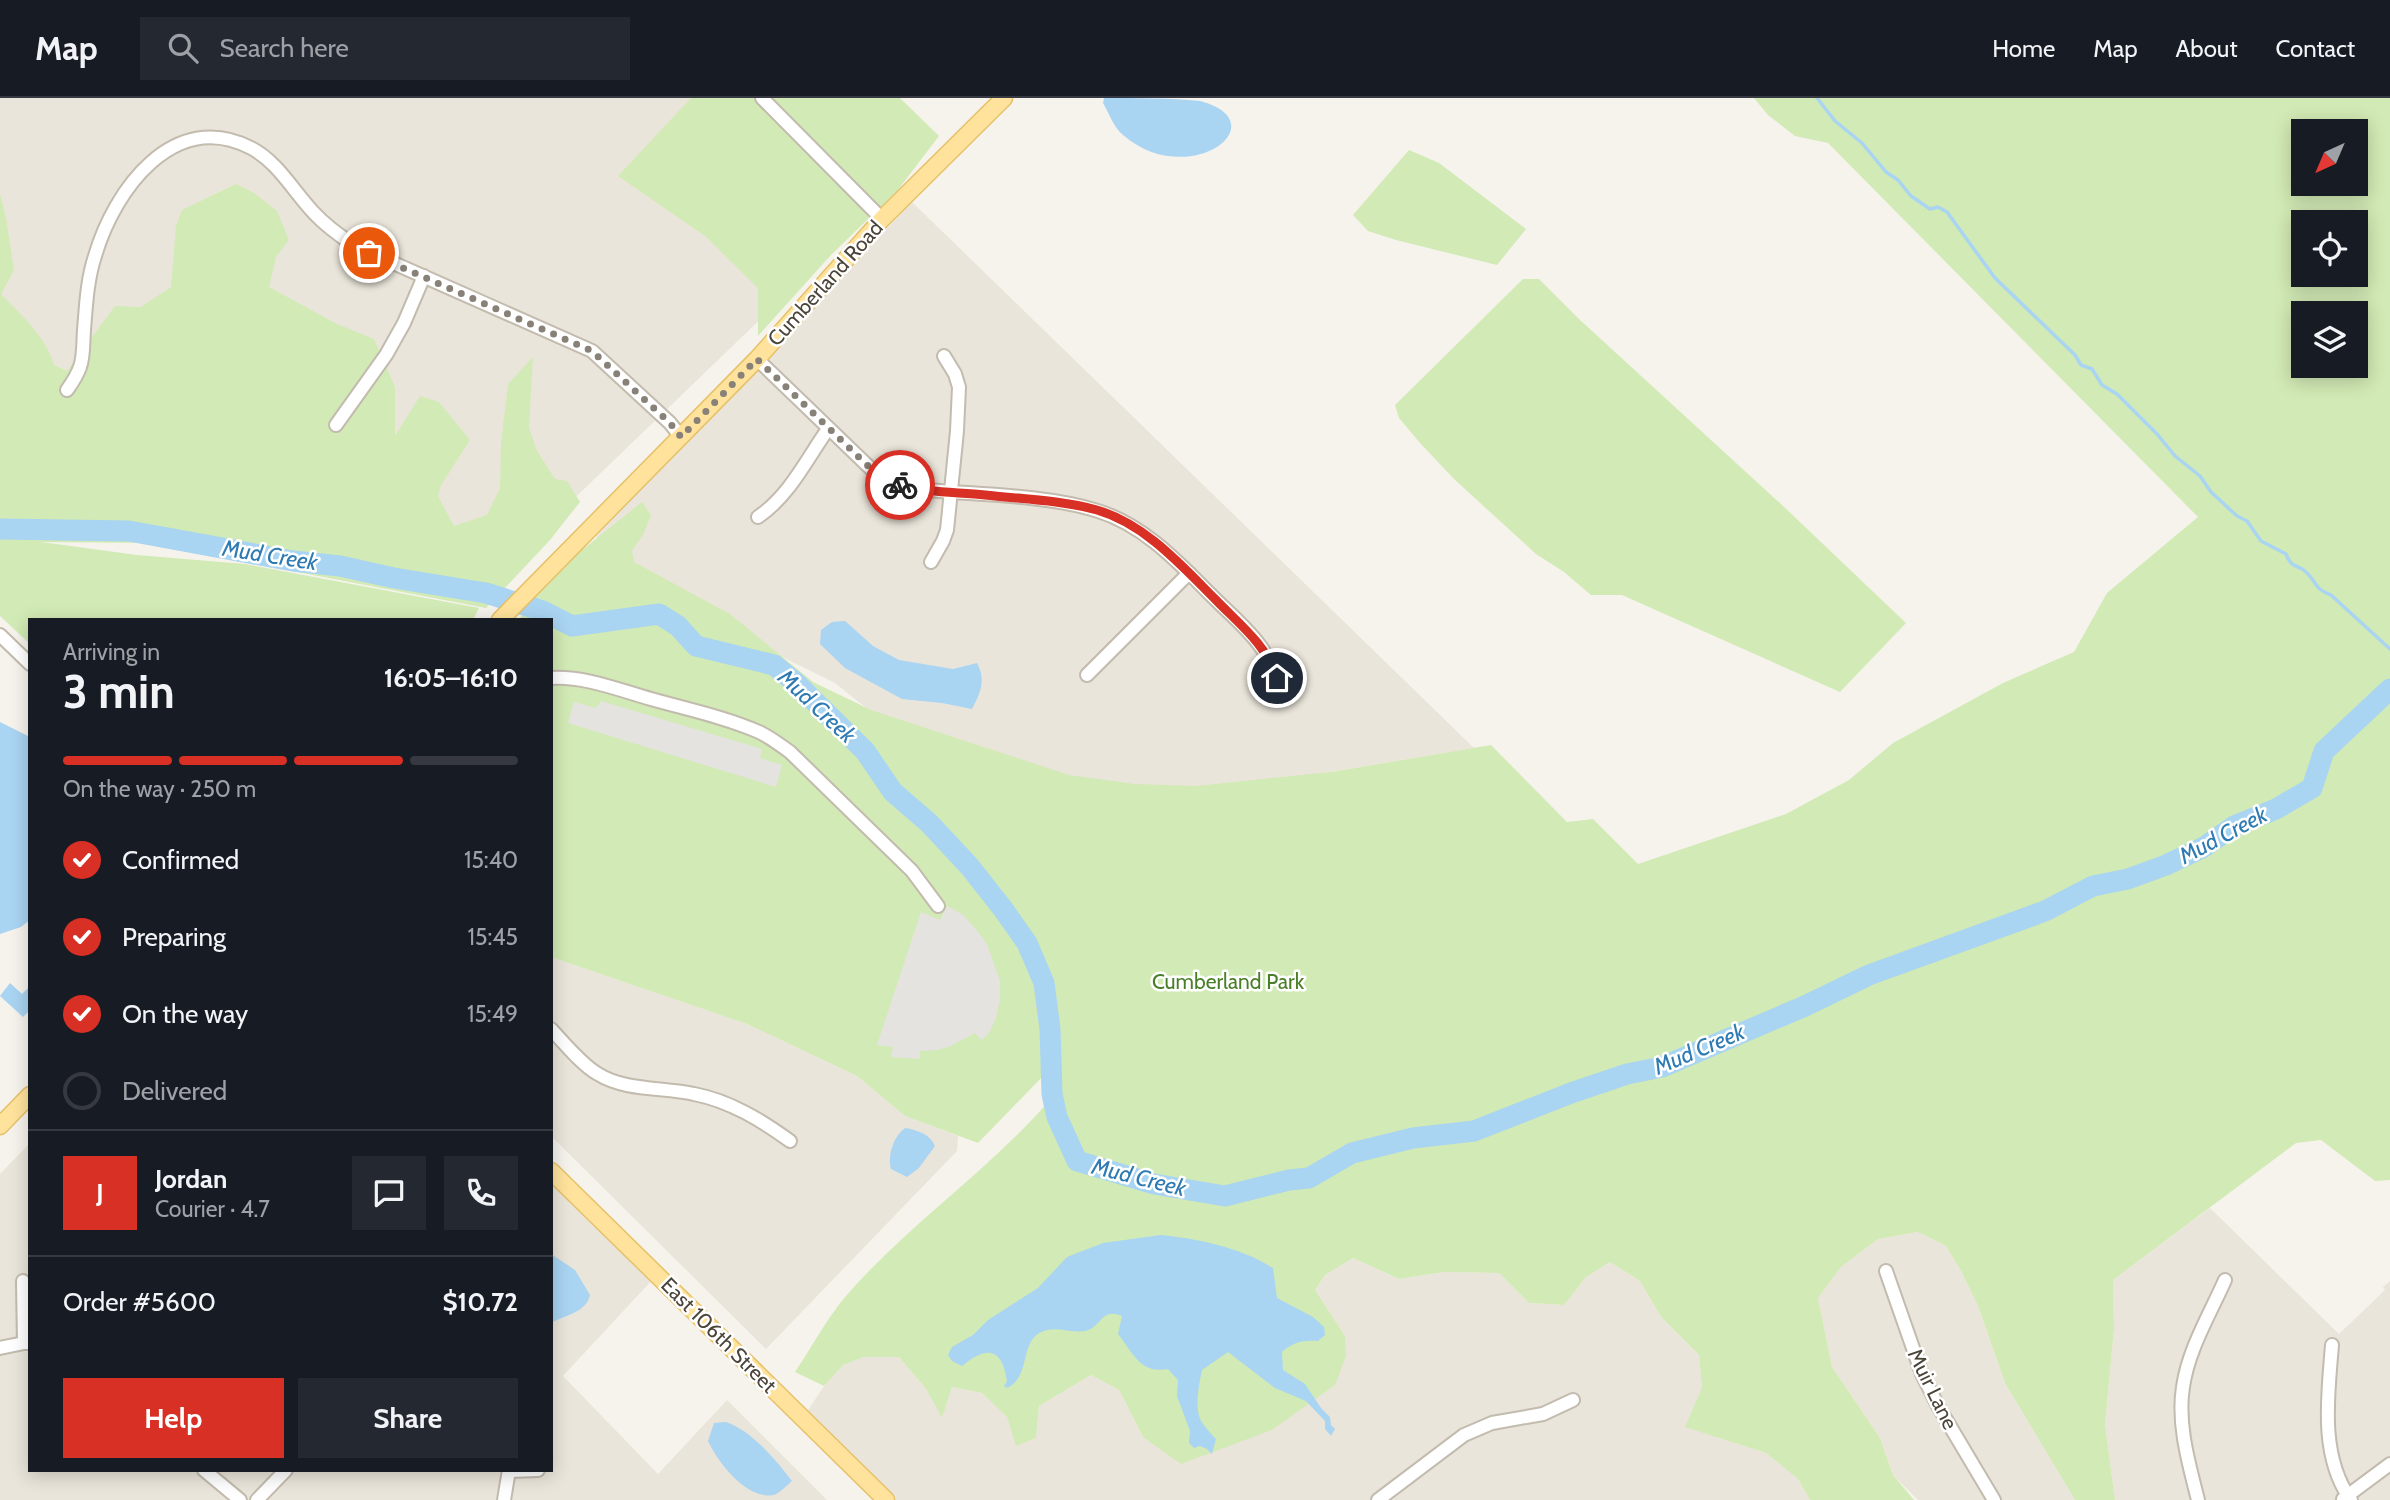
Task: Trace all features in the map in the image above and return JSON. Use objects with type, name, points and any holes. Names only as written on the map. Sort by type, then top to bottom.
[{"type":"main road","name":"Cumberland Road","points":[[502,618],[757,359],[882,219],[1004,98]]},
{"type":"main road","points":[[0,1126],[28,1097]]},
{"type":"main road","name":"East 106th Street","points":[[553,1173],[886,1500]]},
{"type":"street","points":[[762,98],[882,219]]},
{"type":"street","points":[[67,390],[80,368],[89,279],[94,257],[105,227],[129,187],[164,151],[187,140],[222,138],[253,149],[275,168],[313,212],[355,246],[592,351],[670,423],[681,437]]},
{"type":"street","points":[[337,425],[386,355],[404,323],[424,276]]},
{"type":"street","points":[[931,562],[946,535],[952,492],[959,387],[944,356]]},
{"type":"street","points":[[757,359],[828,429],[887,480],[904,486],[1052,502],[1099,511],[1130,525],[1147,536],[1189,573],[1264,649],[1277,678]]},
{"type":"street","points":[[758,517],[781,499],[828,429]]},
{"type":"street","points":[[1087,675],[1189,573]]},
{"type":"street","points":[[0,635],[28,662]]},
{"type":"street","points":[[553,678],[582,680],[738,724],[769,738],[790,752],[886,845],[912,871],[937,906]]},
{"type":"street","points":[[553,1031],[597,1074],[617,1083],[719,1100],[764,1122],[790,1141]]},
{"type":"street","name":"Muir Lane","points":[[1886,1271],[1922,1374],[1994,1500]]},
{"type":"street","points":[[2198,1500],[2183,1430],[2182,1388],[2187,1369],[2225,1280]]},
{"type":"street","points":[[0,1348],[27,1343],[23,1281]]},
{"type":"street","points":[[2332,1345],[2327,1411],[2329,1432],[2338,1476],[2347,1498],[2390,1464]]},
{"type":"street","points":[[1378,1500],[1464,1436],[1492,1423],[1543,1414],[1573,1400]]},
{"type":"street","points":[[206,1472],[240,1500]]},
{"type":"street","points":[[257,1500],[284,1472]]},
{"type":"street","points":[[505,1500],[509,1472]]},
{"type":"shaded area","points":[[0,98],[811,98],[769,311],[503,567],[0,504]]},
{"type":"shaded area","points":[[912,202],[1474,748],[1006,826],[934,762],[835,683],[762,647],[627,565],[596,537]]},
{"type":"shaded area","points":[[601,701],[762,749],[760,758],[782,765],[776,787],[568,723],[574,702],[596,708]]},
{"type":"shaded area","points":[[947,906],[962,914],[987,944],[1000,981],[996,1018],[989,1033],[982,1040],[975,1033],[951,1046],[920,1051],[920,1059],[891,1057],[893,1047],[877,1045],[921,912],[940,920]]},
{"type":"shaded area","points":[[553,958],[747,1024],[857,1076],[905,1116],[958,1136],[957,1151],[766,1349],[553,1138]]},
{"type":"shaded area","points":[[28,1145],[28,1472],[553,1472],[553,1179],[654,1278],[563,1376],[658,1474],[727,1400],[827,1500],[0,1500],[0,1174]]},
{"type":"shaded area","points":[[2210,1208],[2339,1334],[2385,1290],[2383,1287],[2390,1281],[2390,1500],[2115,1500],[2105,1424],[2114,1329],[2113,1280]]},
{"type":"shaded area","points":[[1918,1232],[1946,1246],[1961,1271],[1978,1306],[2005,1383],[2075,1500],[1918,1500],[1893,1475],[1880,1438],[1832,1367],[1818,1298],[1841,1267],[1878,1239]]},
{"type":"shaded area","points":[[1353,1258],[1399,1279],[1444,1272],[1499,1273],[1529,1303],[1563,1305],[1586,1277],[1610,1262],[1640,1281],[1661,1317],[1699,1355],[1702,1388],[1716,1437],[1766,1453],[1798,1479],[1810,1500],[890,1500],[805,1415],[824,1386],[843,1365],[864,1357],[899,1357],[926,1389],[942,1417],[952,1387],[982,1393],[1007,1417],[1017,1445],[1036,1438],[1039,1406],[1091,1375],[1119,1390],[1143,1437],[1247,1438],[1272,1430],[1345,1336],[1315,1290],[1325,1275]]},
{"type":"green space","points":[[691,98],[900,98],[939,136],[897,191],[831,255],[758,336],[758,288],[705,236],[618,176]]},
{"type":"green space","name":"Cumberland Park","points":[[1754,98],[2390,98],[2390,1180],[2375,1181],[2321,1140],[2296,1143],[2113,1280],[2114,1329],[2105,1424],[2115,1500],[2075,1500],[2005,1383],[1978,1306],[1961,1271],[1946,1246],[1918,1232],[1878,1239],[1841,1267],[1818,1298],[1832,1367],[1880,1438],[1893,1475],[1914,1500],[1810,1500],[1798,1479],[1766,1453],[1685,1427],[1702,1388],[1699,1355],[1661,1317],[1640,1281],[1610,1262],[1586,1277],[1564,1305],[1529,1303],[1499,1273],[1444,1272],[1399,1279],[1353,1258],[1325,1275],[1315,1290],[1345,1336],[1346,1356],[1335,1385],[1272,1430],[1181,1464],[1143,1437],[1119,1390],[1091,1375],[1039,1406],[1036,1438],[1016,1446],[1007,1417],[982,1393],[952,1387],[942,1418],[926,1389],[899,1357],[864,1357],[843,1365],[824,1386],[795,1372],[839,1305],[871,1269],[1005,1146],[1055,1094],[1046,1073],[978,1143],[905,1116],[857,1076],[747,1024],[553,958],[553,618],[520,618],[532,605],[528,603],[577,554],[642,502],[651,515],[644,533],[632,551],[634,562],[730,614],[813,682],[871,710],[1069,775],[1135,784],[1196,786],[1331,772],[1491,745],[1567,822],[1593,819],[1638,864],[1786,814],[1849,780],[1893,743],[2003,683],[2074,652],[2107,593],[2198,517],[1828,143],[1795,136],[1768,115]]},
{"type":"green space","points":[[1409,150],[1439,163],[1526,229],[1497,265],[1368,231],[1353,215]]},
{"type":"green space","points":[[236,184],[254,193],[277,211],[289,240],[276,257],[269,287],[337,324],[374,339],[395,387],[395,436],[420,396],[439,402],[470,440],[441,485],[438,496],[454,526],[487,515],[500,488],[501,443],[508,384],[533,357],[529,428],[537,451],[555,479],[567,481],[580,502],[550,540],[486,608],[146,543],[41,542],[137,555],[245,564],[479,608],[474,618],[28,618],[28,642],[0,616],[0,194],[14,270],[1,294],[39,335],[54,365],[67,371],[115,306],[141,307],[171,287],[176,226],[182,210]]},
{"type":"green space","points":[[1523,279],[1539,279],[1906,623],[1840,692],[1622,595],[1591,595],[1564,572],[1536,554],[1454,479],[1399,418],[1395,405]]},
{"type":"water","points":[[1104,98],[1200,101],[1222,111],[1231,123],[1228,136],[1216,147],[1197,155],[1174,157],[1149,151],[1120,132],[1103,103]]},
{"type":"water","points":[[845,621],[873,646],[899,660],[953,669],[977,663],[981,686],[972,709],[902,699],[845,668],[820,644],[821,630],[832,622]]},
{"type":"water","points":[[0,722],[28,736],[28,922],[21,927],[0,934]]},
{"type":"water","points":[[10,983],[22,994],[28,988],[28,1012],[23,1017],[0,996]]},
{"type":"water","points":[[905,1128],[918,1131],[935,1146],[919,1168],[907,1177],[891,1169],[890,1164],[892,1146]]},
{"type":"water","points":[[1161,1235],[1218,1245],[1273,1268],[1277,1298],[1313,1317],[1324,1327],[1325,1335],[1318,1341],[1298,1342],[1282,1352],[1283,1370],[1305,1384],[1330,1417],[1331,1425],[1335,1429],[1331,1436],[1325,1429],[1325,1421],[1306,1401],[1275,1388],[1228,1352],[1202,1370],[1199,1389],[1199,1415],[1216,1439],[1212,1454],[1200,1446],[1194,1448],[1189,1443],[1190,1431],[1177,1396],[1178,1380],[1168,1369],[1151,1368],[1133,1355],[1118,1334],[1122,1316],[1115,1314],[1106,1316],[1085,1331],[1052,1329],[1038,1334],[1028,1348],[1020,1375],[1007,1388],[1004,1386],[1007,1381],[1005,1370],[1001,1361],[992,1353],[978,1355],[962,1366],[952,1361],[948,1355],[952,1347],[973,1335],[988,1320],[1038,1288],[1067,1257],[1103,1243]]},
{"type":"water","points":[[553,1255],[575,1270],[590,1295],[584,1306],[553,1322]]},
{"type":"water","points":[[726,1422],[754,1439],[792,1481],[774,1495],[764,1495],[753,1492],[734,1478],[708,1441],[714,1423]]},
{"type":"waterway","points":[[1817,98],[1835,121],[1862,143],[1911,196],[1930,209],[1938,207],[1947,212],[1995,278],[2075,355],[2081,365],[2092,369],[2102,385],[2117,394],[2175,456],[2200,476],[2211,492],[2237,516],[2247,521],[2261,541],[2286,554],[2293,565],[2306,572],[2318,587],[2331,595],[2390,649]]},
{"type":"waterway","name":"Mud Creek","points":[[0,529],[129,531],[293,561],[340,566],[486,593],[543,611],[572,626],[659,614],[678,626],[696,646],[774,665],[865,751],[893,792],[929,823],[970,867],[1027,943],[1044,983],[1050,1029],[1052,1094],[1057,1117],[1077,1161],[1154,1184],[1225,1196],[1289,1180],[1309,1178],[1352,1153],[1413,1138],[1474,1131],[1571,1093],[1627,1074],[1662,1067],[1805,1006],[1869,975],[2045,911],[2093,886],[2128,879],[2166,865],[2204,847],[2234,826],[2276,809],[2312,788],[2324,751],[2390,689]]},
{"type":"way so far","points":[[369,253],[592,351],[670,423],[681,437],[757,359],[877,474],[900,485]]},
{"type":"route","points":[[900,485],[934,491],[1052,502],[1114,516],[1155,542],[1252,635],[1273,664],[1277,678]]}]
